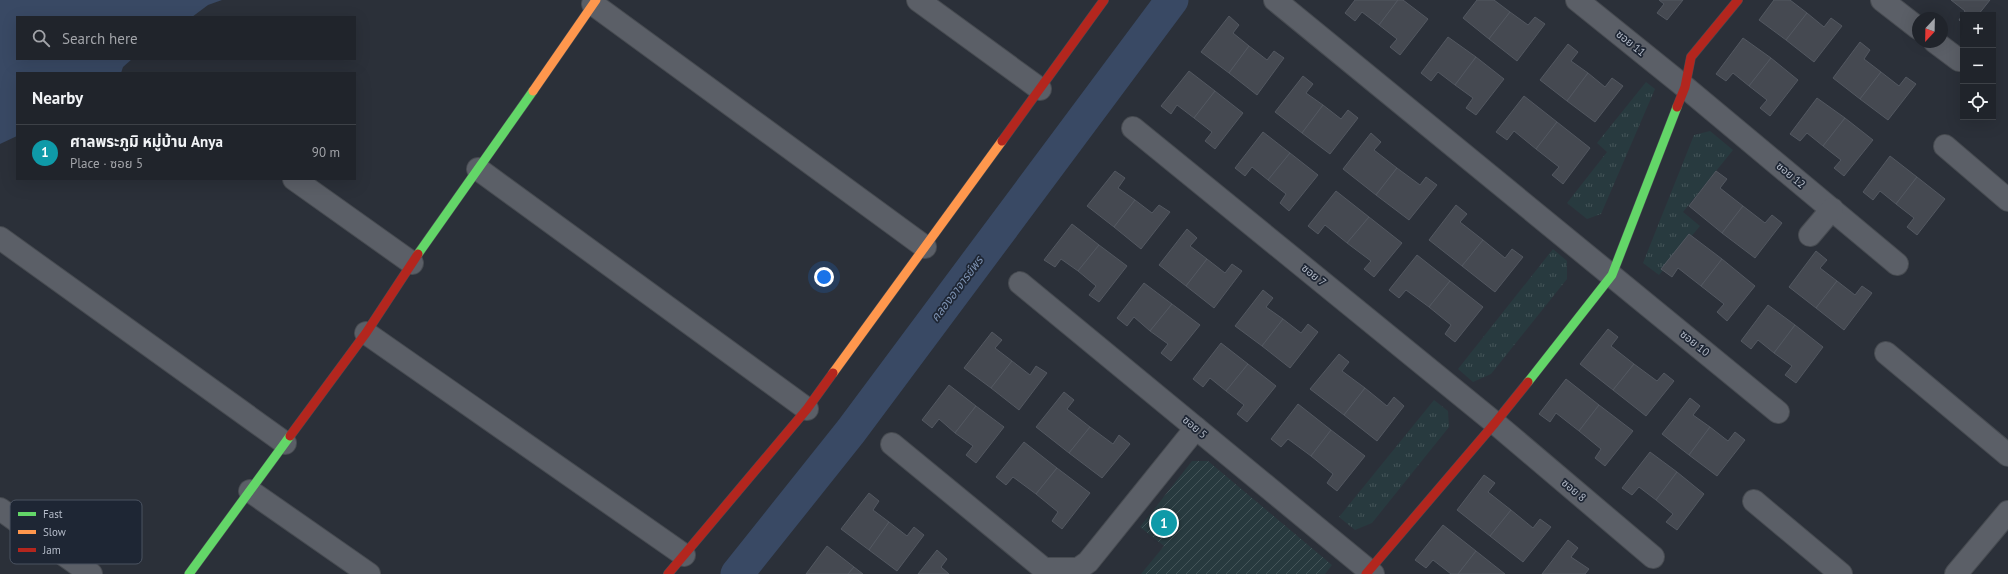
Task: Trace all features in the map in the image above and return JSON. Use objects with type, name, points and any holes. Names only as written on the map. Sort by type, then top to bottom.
[{"type":"street","points":[[918,0],[1040,89]]},
{"type":"street","points":[[668,574],[807,409],[1104,0]]},
{"type":"street","name":"ซอย 10","points":[[1275,0],[1778,412]]},
{"type":"street","name":"ซอย 11","points":[[1577,0],[1685,87]]},
{"type":"street","points":[[1369,573],[1495,423],[1612,275],[1685,87],[1691,57],[1738,0]]},
{"type":"street","points":[[1882,0],[1912,23]]},
{"type":"street","points":[[189,574],[366,333],[412,264],[595,2],[926,247]]},
{"type":"street","points":[[1943,48],[1959,60]]},
{"type":"street","name":"ซอย 12","points":[[1685,87],[1897,264]]},
{"type":"street","name":"ซอย 7","points":[[1133,128],[1495,423]]},
{"type":"street","points":[[1945,146],[2008,200]]},
{"type":"street","points":[[478,170],[807,409]]},
{"type":"street","points":[[295,180],[412,264]]},
{"type":"street","points":[[1810,235],[1832,209]]},
{"type":"street","points":[[0,238],[285,444]]},
{"type":"street","name":"ซอย 5","points":[[1020,283],[1369,573]]},
{"type":"street","points":[[366,333],[684,555]]},
{"type":"street","points":[[1886,353],[2008,455]]},
{"type":"street","name":"ซอย 8","points":[[1495,423],[1653,556]]},
{"type":"street","points":[[892,444],[1044,569],[1078,569],[1088,562],[1196,428]]},
{"type":"street","points":[[250,491],[369,574]]},
{"type":"street","points":[[1754,501],[1841,574]]},
{"type":"street","points":[[0,509],[10,516]]},
{"type":"street","points":[[1956,574],[2008,512]]},
{"type":"street","points":[[77,564],[91,574]]},
{"type":"green space","points":[[1646,82],[1655,89],[1601,214],[1587,219],[1567,203],[1607,152],[1597,143]]},
{"type":"green space","points":[[1710,131],[1733,150],[1683,212],[1700,226],[1659,275],[1643,263],[1694,135]]},
{"type":"green space","points":[[1553,249],[1567,261],[1567,279],[1491,374],[1473,382],[1458,369]]},
{"type":"green space","points":[[1434,400],[1448,411],[1449,427],[1372,523],[1355,530],[1339,517]]},
{"type":"green space","points":[[1192,461],[1208,461],[1332,565],[1325,574],[1141,574],[1164,546],[1140,527]]},
{"type":"water","points":[[0,0],[222,0],[208,5],[193,16],[16,16],[16,60],[131,60],[123,67],[121,72],[16,72],[16,136],[0,144]]},
{"type":"building","points":[[1355,0],[1398,0],[1379,25],[1362,12],[1355,21],[1345,13]]},
{"type":"building","points":[[1398,0],[1403,0],[1428,19],[1400,55],[1390,47],[1397,39],[1379,25]]},
{"type":"building","points":[[1477,0],[1494,0],[1510,12],[1489,39],[1463,18]]},
{"type":"building","points":[[1659,0],[1683,0],[1667,20],[1657,13],[1664,4]]},
{"type":"building","points":[[1774,0],[1790,0],[1807,13],[1786,40],[1759,20]]},
{"type":"building","points":[[1951,0],[1990,0],[1980,12],[1964,12]]},
{"type":"building","points":[[1510,12],[1528,25],[1535,17],[1545,24],[1517,61],[1489,39]]},
{"type":"building","points":[[1807,13],[1824,27],[1831,18],[1842,26],[1814,62],[1786,40]]},
{"type":"building","points":[[1229,16],[1239,25],[1233,33],[1249,46],[1229,73],[1201,52]]},
{"type":"building","points":[[1448,37],[1476,57],[1455,85],[1438,72],[1431,81],[1421,73]]},
{"type":"building","points":[[1743,38],[1771,58],[1749,86],[1733,73],[1726,81],[1716,74]]},
{"type":"building","points":[[1860,42],[1870,50],[1864,59],[1881,72],[1860,99],[1833,78]]},
{"type":"building","points":[[1568,44],[1578,52],[1571,61],[1588,73],[1567,101],[1540,80]]},
{"type":"building","points":[[1249,46],[1267,60],[1274,51],[1284,58],[1257,95],[1229,73]]},
{"type":"building","points":[[1476,57],[1504,79],[1476,115],[1466,108],[1473,98],[1455,85]]},
{"type":"building","points":[[1771,58],[1798,80],[1770,116],[1760,108],[1767,100],[1749,86]]},
{"type":"building","points":[[1189,71],[1215,91],[1194,118],[1177,105],[1171,114],[1161,106]]},
{"type":"building","points":[[1881,72],[1899,86],[1906,77],[1916,84],[1888,120],[1860,99]]},
{"type":"building","points":[[1588,73],[1605,87],[1612,78],[1623,86],[1595,122],[1567,101]]},
{"type":"building","points":[[1303,76],[1313,84],[1306,93],[1323,105],[1302,133],[1275,112]]},
{"type":"building","points":[[1215,91],[1243,113],[1215,149],[1205,141],[1212,132],[1194,118]]},
{"type":"building","points":[[1524,96],[1557,122],[1536,149],[1514,131],[1507,140],[1496,132]]},
{"type":"building","points":[[1817,98],[1845,118],[1823,146],[1807,133],[1800,141],[1790,134]]},
{"type":"building","points":[[1323,105],[1341,119],[1348,110],[1358,118],[1330,154],[1302,133]]},
{"type":"building","points":[[1845,118],[1873,140],[1844,176],[1834,168],[1841,160],[1823,146]]},
{"type":"building","points":[[1557,122],[1590,148],[1563,184],[1552,175],[1559,167],[1536,149]]},
{"type":"building","points":[[1263,132],[1290,153],[1268,180],[1252,167],[1245,176],[1235,168]]},
{"type":"building","points":[[1371,133],[1381,142],[1374,150],[1397,168],[1376,195],[1343,169]]},
{"type":"building","points":[[1290,153],[1318,175],[1289,211],[1280,203],[1286,194],[1268,180]]},
{"type":"building","points":[[1890,156],[1917,177],[1896,204],[1880,191],[1873,200],[1863,192]]},
{"type":"building","points":[[1397,168],[1420,185],[1426,177],[1437,185],[1409,220],[1376,195]]},
{"type":"building","points":[[1115,171],[1125,178],[1118,188],[1135,200],[1114,227],[1087,206]]},
{"type":"building","points":[[1716,171],[1727,179],[1720,188],[1743,206],[1722,233],[1689,206]]},
{"type":"building","points":[[1917,177],[1945,199],[1917,235],[1907,227],[1914,218],[1896,204]]},
{"type":"building","points":[[1336,191],[1369,217],[1347,243],[1325,225],[1318,234],[1308,226]]},
{"type":"building","points":[[1135,200],[1152,213],[1159,205],[1170,212],[1141,249],[1114,227]]},
{"type":"building","points":[[1456,205],[1467,214],[1460,222],[1483,240],[1462,266],[1429,240]]},
{"type":"building","points":[[1743,206],[1765,223],[1772,215],[1782,223],[1755,258],[1722,233]]},
{"type":"building","points":[[1369,217],[1402,243],[1374,277],[1364,269],[1371,261],[1347,243]]},
{"type":"building","points":[[1072,224],[1099,245],[1078,271],[1061,259],[1055,267],[1044,260]]},
{"type":"building","points":[[1187,229],[1197,238],[1190,246],[1207,259],[1186,286],[1159,265]]},
{"type":"building","points":[[1689,234],[1722,259],[1701,286],[1678,268],[1672,277],[1661,269]]},
{"type":"building","points":[[1483,240],[1505,258],[1512,249],[1523,257],[1495,292],[1462,266]]},
{"type":"building","points":[[1099,245],[1127,266],[1099,302],[1089,295],[1096,286],[1078,271]]},
{"type":"building","points":[[1816,251],[1827,260],[1820,268],[1837,281],[1816,308],[1789,287]]},
{"type":"building","points":[[1417,255],[1450,281],[1429,307],[1406,290],[1399,298],[1389,290]]},
{"type":"building","points":[[1207,259],[1225,273],[1232,264],[1242,271],[1214,308],[1186,286]]},
{"type":"building","points":[[1722,259],[1755,286],[1727,321],[1717,312],[1724,304],[1701,286]]},
{"type":"building","points":[[1450,281],[1483,307],[1455,342],[1445,334],[1451,325],[1429,307]]},
{"type":"building","points":[[1837,281],[1855,295],[1862,286],[1872,293],[1844,330],[1816,308]]},
{"type":"building","points":[[1144,283],[1172,304],[1150,331],[1134,317],[1127,326],[1117,318]]},
{"type":"building","points":[[1263,290],[1273,298],[1266,307],[1283,319],[1262,346],[1235,326]]},
{"type":"building","points":[[1172,304],[1200,325],[1171,361],[1161,353],[1168,344],[1150,331]]},
{"type":"building","points":[[1768,305],[1795,325],[1774,353],[1758,340],[1751,349],[1741,341]]},
{"type":"building","points":[[1283,319],[1301,333],[1308,324],[1318,332],[1290,368],[1262,346]]},
{"type":"building","points":[[1795,325],[1823,347],[1796,383],[1785,375],[1792,366],[1774,353]]},
{"type":"building","points":[[1608,329],[1618,337],[1611,346],[1634,364],[1613,390],[1580,364]]},
{"type":"building","points":[[992,332],[1002,340],[995,348],[1012,361],[991,388],[964,368]]},
{"type":"building","points":[[1221,343],[1248,364],[1226,391],[1210,378],[1203,387],[1193,379]]},
{"type":"building","points":[[1339,354],[1349,362],[1342,371],[1365,388],[1344,415],[1310,389]]},
{"type":"building","points":[[1012,361],[1030,375],[1036,366],[1047,373],[1019,410],[991,388]]},
{"type":"building","points":[[1248,364],[1276,386],[1247,422],[1237,414],[1244,405],[1226,391]]},
{"type":"building","points":[[1634,364],[1657,381],[1664,373],[1674,381],[1646,416],[1613,390]]},
{"type":"building","points":[[1566,379],[1599,405],[1579,431],[1556,413],[1550,422],[1539,414]]},
{"type":"building","points":[[949,385],[976,406],[955,433],[939,419],[932,428],[922,420]]},
{"type":"building","points":[[1365,388],[1387,406],[1394,397],[1404,406],[1377,441],[1344,415]]},
{"type":"building","points":[[1064,392],[1074,400],[1067,409],[1090,427],[1069,453],[1036,427]]},
{"type":"building","points":[[1690,398],[1700,406],[1693,415],[1710,427],[1689,455],[1662,434]]},
{"type":"building","points":[[1298,404],[1331,430],[1311,456],[1288,439],[1281,447],[1271,439]]},
{"type":"building","points":[[1599,405],[1633,431],[1605,466],[1595,458],[1601,449],[1579,431]]},
{"type":"building","points":[[976,406],[1004,427],[976,463],[966,455],[973,446],[955,433]]},
{"type":"building","points":[[1090,427],[1113,444],[1119,435],[1130,444],[1102,478],[1069,453]]},
{"type":"building","points":[[1710,427],[1728,441],[1735,432],[1745,440],[1717,476],[1689,455]]},
{"type":"building","points":[[1331,430],[1365,456],[1337,491],[1327,483],[1333,474],[1311,456]]},
{"type":"building","points":[[1024,442],[1057,468],[1036,494],[1013,477],[1006,485],[996,477]]},
{"type":"building","points":[[1650,452],[1677,472],[1656,500],[1639,487],[1632,495],[1622,488]]},
{"type":"building","points":[[1057,468],[1090,493],[1062,529],[1052,521],[1058,512],[1036,494]]},
{"type":"building","points":[[1677,472],[1704,494],[1677,530],[1666,522],[1673,514],[1656,500]]},
{"type":"building","points":[[1484,475],[1495,483],[1488,492],[1511,510],[1490,536],[1457,510]]},
{"type":"building","points":[[869,493],[879,501],[873,510],[889,522],[869,550],[841,529]]},
{"type":"building","points":[[1511,510],[1533,528],[1540,519],[1551,527],[1523,562],[1490,536]]},
{"type":"building","points":[[889,522],[907,536],[914,527],[924,535],[897,571],[869,550]]},
{"type":"building","points":[[1443,525],[1476,551],[1458,574],[1451,574],[1433,560],[1426,568],[1415,560]]},
{"type":"building","points":[[1568,540],[1578,548],[1571,557],[1589,569],[1585,574],[1542,574]]},
{"type":"building","points":[[827,546],[854,567],[848,574],[806,574]]},
{"type":"building","points":[[937,550],[947,559],[941,567],[949,574],[918,574]]},
{"type":"building","points":[[1476,551],[1505,574],[1458,574]]},
{"type":"building","points":[[854,567],[863,574],[848,574]]},
{"type":"waterway","name":"คลองอาจารย์พร","points":[[737,574],[851,431],[1172,0]]},
{"type":"traffic: fast","points":[[418,254],[533,91]]},
{"type":"traffic: fast","points":[[1528,382],[1612,275],[1677,107]]},
{"type":"traffic: fast","points":[[189,574],[290,436]]},
{"type":"traffic: slow","points":[[533,91],[596,0]]},
{"type":"traffic: slow","points":[[833,373],[1002,141]]},
{"type":"traffic: jam","points":[[1002,141],[1104,0]]},
{"type":"traffic: jam","points":[[1677,107],[1685,87],[1691,57],[1738,0]]},
{"type":"traffic: jam","points":[[290,436],[366,333],[418,254]]},
{"type":"traffic: jam","points":[[668,574],[807,409],[833,373]]},
{"type":"traffic: jam","points":[[1366,574],[1495,423],[1528,382]]},
{"type":"place","name":"ศาลพระภูมิ หมู่บ้าน Anya","points":[[1164,523]]}]
